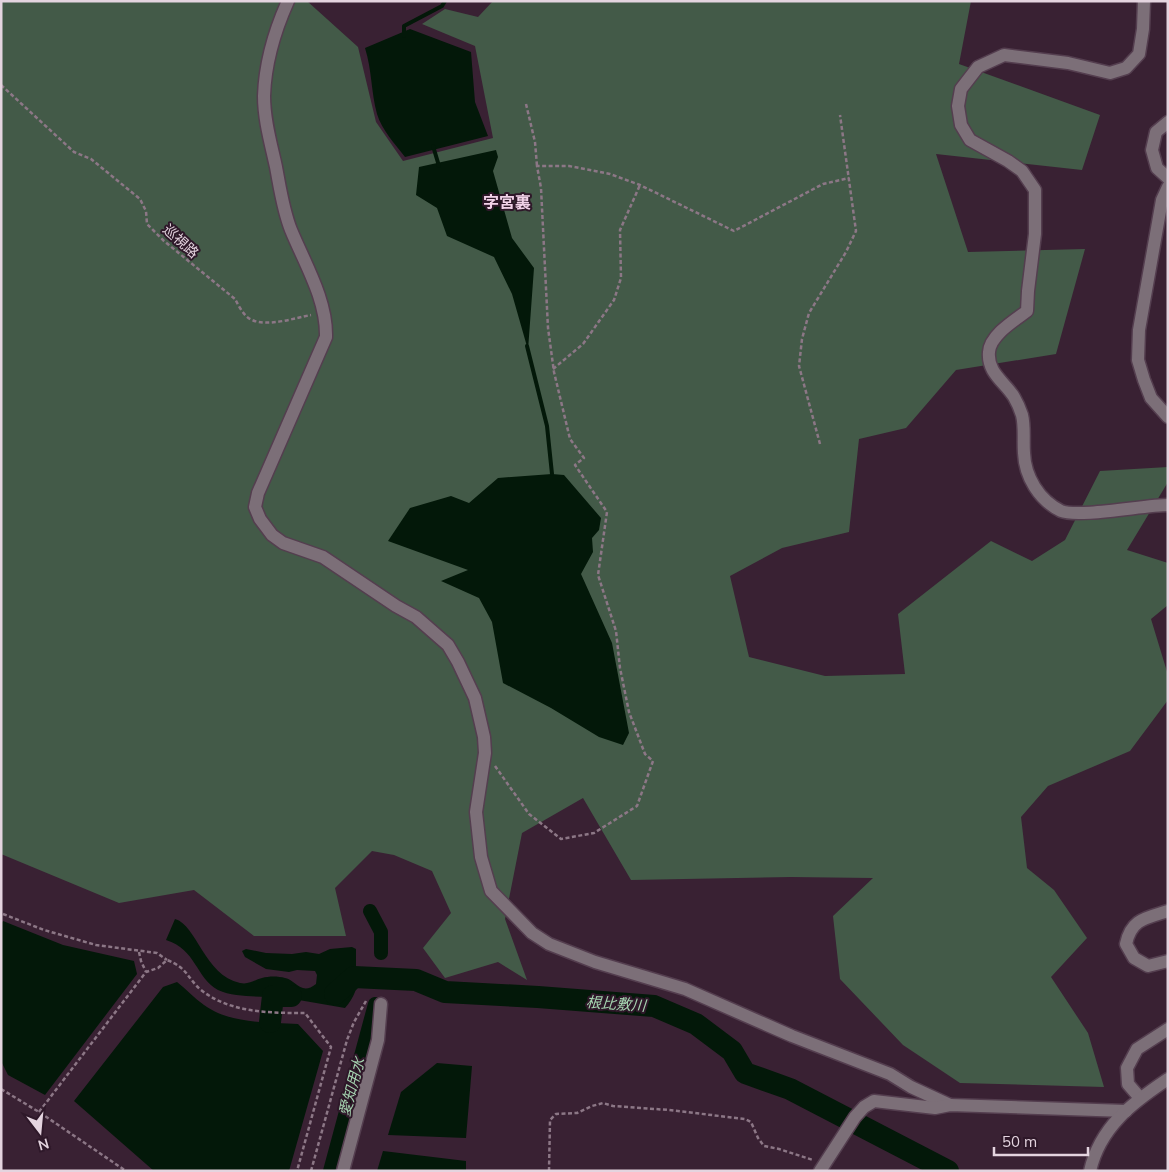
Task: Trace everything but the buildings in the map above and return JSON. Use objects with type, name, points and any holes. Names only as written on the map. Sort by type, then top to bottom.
[{"type":"street","points":[[288,1],[272,45],[264,96],[266,120],[286,213],[327,321],[326,337],[258,493],[255,508],[260,519],[272,535],[283,543],[323,557],[396,606],[416,617],[448,645],[475,698],[484,737],[485,753],[476,812],[481,856],[491,891],[532,933],[550,944],[595,962],[685,989],[792,1036],[890,1074],[911,1087],[950,1104]]},
{"type":"street","points":[[1144,1],[1144,29],[1139,54],[1126,68],[1110,73],[1068,63],[1004,55],[978,67],[961,89],[958,106],[961,125],[970,140],[1022,171],[1035,190],[1035,234],[1027,311],[998,333],[989,351],[990,364],[995,374],[1014,397],[1022,415],[1025,438],[1024,453],[1028,478],[1050,504],[1063,512],[1108,511],[1151,505],[1168,505]]},
{"type":"street","points":[[1168,122],[1156,132],[1152,150],[1157,168],[1168,178]]},
{"type":"street","points":[[1168,187],[1162,200],[1140,330],[1138,360],[1151,398],[1168,416]]},
{"type":"street","points":[[1168,911],[1139,920],[1128,933],[1126,944],[1134,958],[1148,966],[1168,961]]},
{"type":"street","points":[[343,1171],[378,1040],[381,1004]]},
{"type":"street","points":[[1140,1098],[1128,1084],[1127,1068],[1137,1049],[1168,1029]]},
{"type":"street","points":[[1090,1171],[1094,1153],[1111,1126],[1140,1098],[1168,1079]]},
{"type":"street","points":[[822,1168],[864,1107],[874,1100],[935,1108],[950,1104],[1126,1111]]},
{"type":"path","name":"巡視路","points":[[1,85],[74,152],[90,160],[140,199],[146,211],[147,224],[164,241],[235,299],[241,310],[252,320],[270,323],[311,315],[327,321]]},
{"type":"path","points":[[485,753],[529,814],[561,839],[594,833],[637,806],[653,761],[645,754],[629,712],[620,668],[616,631],[598,575],[607,512],[575,465],[584,458],[570,439],[554,369],[548,328],[541,188],[535,142],[526,104]]},
{"type":"path","points":[[820,444],[799,366],[802,339],[809,313],[846,252],[856,231],[840,114]]},
{"type":"path","points":[[538,166],[569,166],[610,174],[640,185],[734,231],[823,184],[848,178]]},
{"type":"path","points":[[554,369],[583,344],[614,300],[620,278],[620,230],[640,185]]},
{"type":"path","points":[[2,914],[44,930],[96,945],[157,953],[167,960],[180,965],[201,989],[216,999],[245,1009],[278,1013],[305,1013],[331,1047],[297,1171]]},
{"type":"path","points":[[139,952],[146,972]]},
{"type":"path","points":[[39,1112],[146,972],[158,968],[167,960]]},
{"type":"path","points":[[311,1171],[348,1040],[354,1022],[366,1001]]},
{"type":"path","points":[[1,1089],[39,1112],[126,1171]]},
{"type":"path","points":[[549,1171],[550,1120],[556,1114],[577,1113],[603,1103],[612,1106],[713,1114],[744,1119],[751,1122],[764,1146],[779,1149],[822,1168]]},
{"type":"shaded area","points":[[1,1],[307,1],[358,47],[376,122],[403,161],[493,138],[475,46],[422,24],[445,9],[478,17],[493,1],[971,1],[959,64],[1100,115],[1082,170],[936,154],[968,252],[1085,249],[1056,354],[956,370],[906,428],[859,439],[849,532],[782,548],[730,576],[749,657],[825,676],[905,674],[898,614],[991,541],[1032,561],[1065,540],[1100,471],[1168,467],[1168,482],[1127,550],[1168,563],[1168,605],[1151,619],[1168,675],[1168,700],[1130,751],[1048,786],[1021,817],[1027,868],[1054,890],[1087,938],[1051,977],[1088,1033],[1104,1087],[960,1083],[903,1045],[840,979],[833,916],[873,878],[791,877],[631,880],[583,798],[522,833],[505,919],[527,980],[498,962],[445,978],[423,948],[451,913],[432,871],[394,855],[372,851],[335,888],[346,936],[254,936],[194,890],[119,903],[1,854]]},
{"type":"shaded area","points":[[410,29],[471,52],[475,102],[488,136],[405,157],[389,137],[377,114],[365,48]]},
{"type":"shaded area","points":[[496,150],[498,157],[493,171],[512,238],[534,268],[528,350],[512,294],[494,257],[447,236],[437,208],[416,195],[419,167]]},
{"type":"shaded area","points":[[552,474],[564,475],[601,518],[599,530],[592,538],[593,552],[581,574],[612,643],[629,733],[623,745],[599,737],[551,708],[503,683],[492,622],[479,598],[441,581],[468,570],[388,541],[410,508],[451,496],[469,503],[498,478]]},
{"type":"shaded area","points":[[175,919],[183,923],[189,930],[209,961],[218,970],[228,978],[240,983],[249,983],[274,976],[289,979],[302,988],[311,987],[316,984],[317,975],[315,971],[297,970],[289,972],[266,969],[245,957],[242,951],[246,949],[266,953],[292,954],[306,952],[319,954],[330,949],[352,947],[356,949],[356,972],[359,973],[355,992],[345,1008],[293,999],[279,1000],[277,1008],[268,1006],[268,997],[236,995],[218,990],[205,978],[184,950],[166,940]]},
{"type":"shaded area","points":[[3,921],[63,945],[134,961],[137,974],[45,1095],[8,1075],[1,1061],[1,924]]},
{"type":"shaded area","points":[[177,982],[204,1005],[225,1016],[249,1021],[298,1024],[323,1051],[289,1171],[154,1171],[74,1101],[163,987]]},
{"type":"shaded area","points":[[437,1063],[472,1066],[466,1138],[388,1135],[401,1092]]},
{"type":"shaded area","points":[[383,1151],[466,1161],[466,1171],[377,1171]]},
{"type":"waterway","points":[[404,36],[404,26],[442,6],[445,1]]},
{"type":"waterway","points":[[433,146],[439,166]]},
{"type":"waterway","points":[[527,346],[547,426],[552,474]]},
{"type":"waterway","name":"愛知用水","points":[[370,911],[381,932],[381,953]]},
{"type":"waterway","name":"根比敷川","points":[[335,994],[354,977],[416,980],[445,992],[654,1006],[696,1024],[732,1051],[745,1073],[790,1089],[948,1171]]},
{"type":"waterway","name":"根比敷川","points":[[270,1022],[273,996],[291,996]]},
{"type":"waterway","name":"愛知用水","points":[[330,1171],[375,1004]]},
{"type":"district","name":"字宮裏","points":[[507,202]]}]
